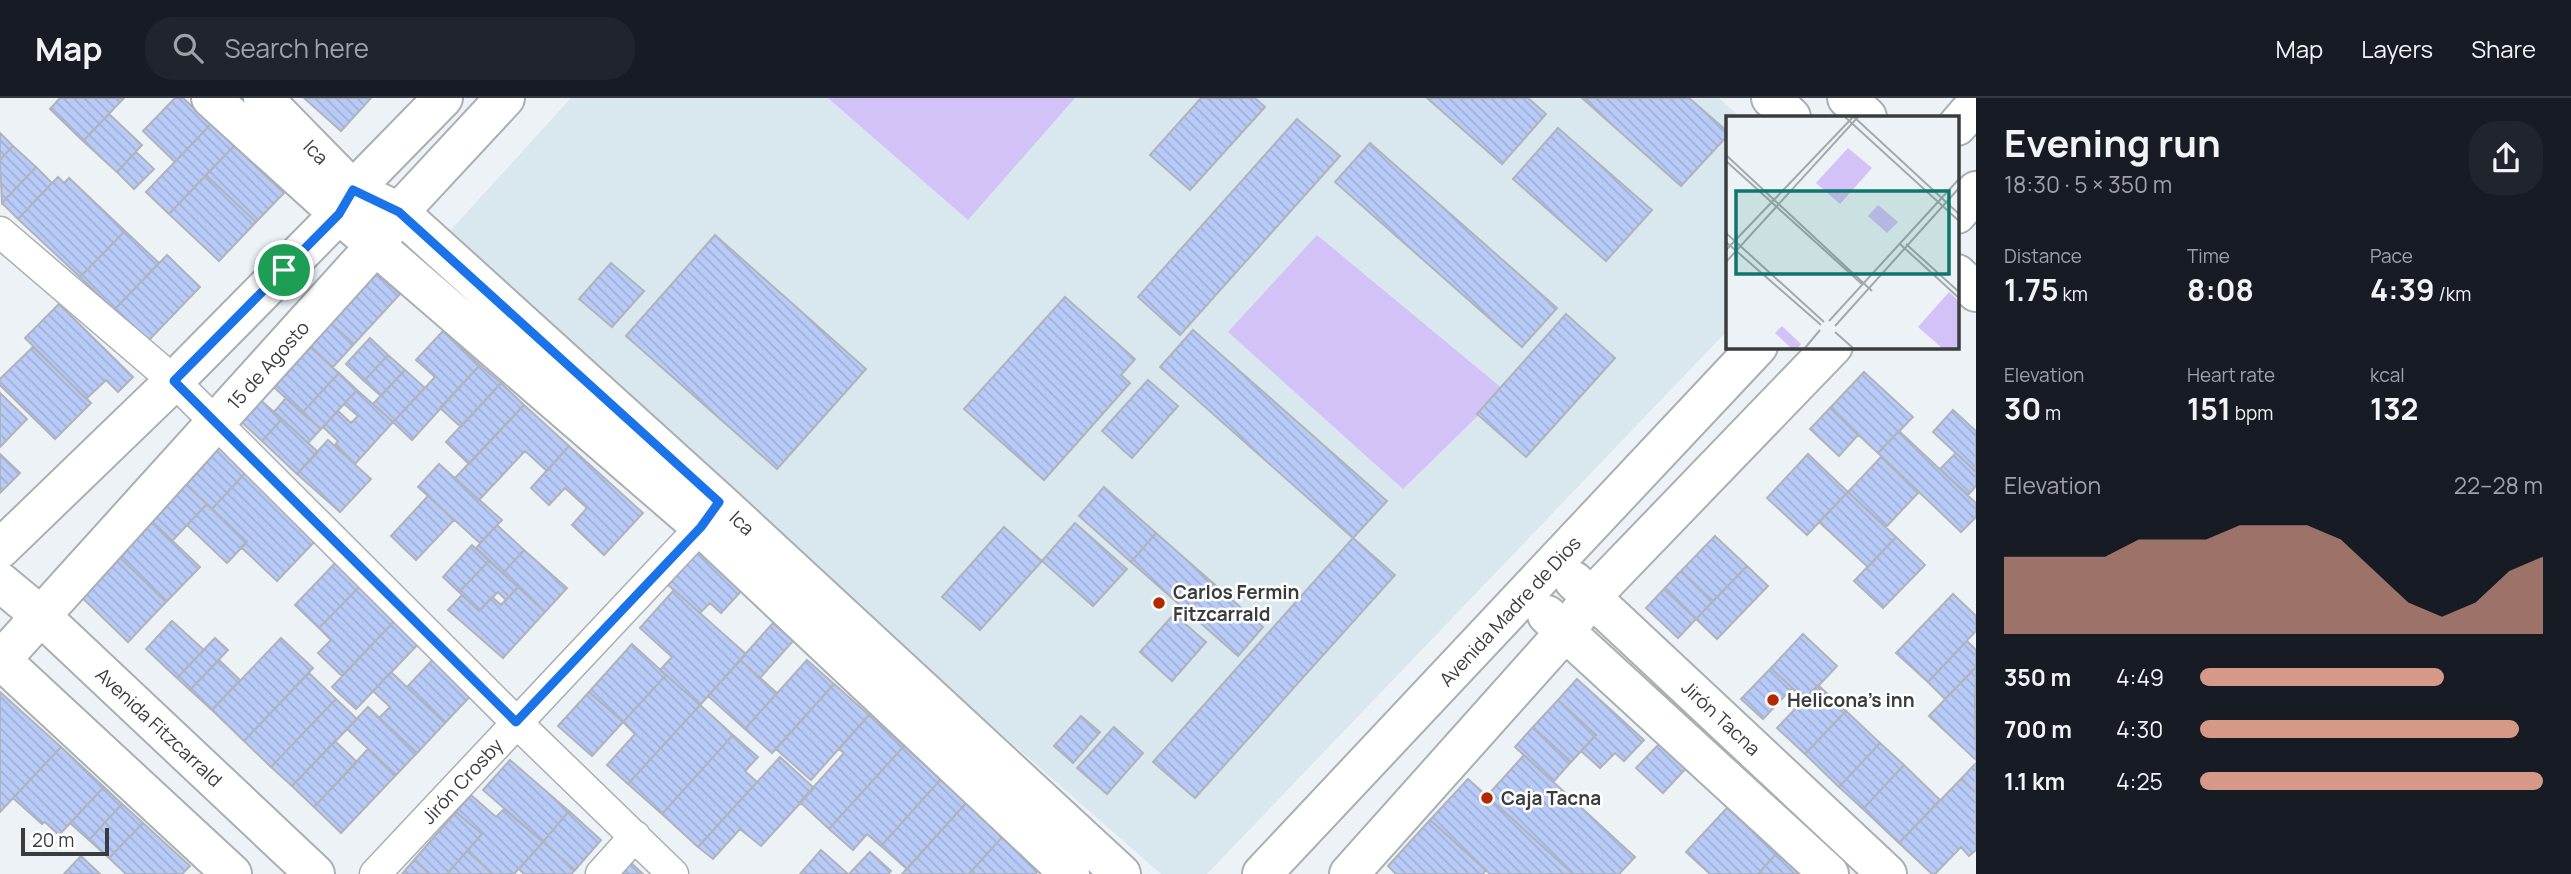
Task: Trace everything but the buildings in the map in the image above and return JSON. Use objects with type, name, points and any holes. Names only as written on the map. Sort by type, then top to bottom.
[{"type":"street","name":"Ica","points":[[211,98],[346,202],[399,212],[710,515],[1070,874]]},
{"type":"street","name":"Ica","points":[[263,98],[346,202],[376,246],[710,515],[1121,874]]},
{"type":"street","points":[[0,549],[174,381],[443,98]]},
{"type":"street","name":"15 de Agosto","points":[[0,660],[376,246],[399,212],[505,98]]},
{"type":"street","points":[[1771,98],[1790,116]]},
{"type":"street","points":[[1846,98],[1866,116]]},
{"type":"street","points":[[1958,125],[1976,104]]},
{"type":"street","points":[[0,232],[174,381],[516,722],[673,874]]},
{"type":"street","points":[[1958,275],[1976,292]]},
{"type":"street","name":"Avenida Madre de Dios","points":[[1262,874],[1756,348]]},
{"type":"street","points":[[1349,874],[1566,631],[1592,596],[1831,348]]},
{"type":"street","name":"Jirón Crosby","points":[[375,874],[710,515]]},
{"type":"street","name":"Jirón Tacna","points":[[1554,564],[1592,596],[1887,874]]},
{"type":"street","name":"Avenida Fitzcarrald","points":[[0,582],[41,616],[315,874]]},
{"type":"street","points":[[1526,595],[1829,874]]},
{"type":"street","points":[[0,660],[232,874]]},
{"type":"street","points":[[601,874],[635,836]]},
{"type":"shaded area","name":"Carlos Fermin Fitzcarrald","points":[[571,98],[1719,98],[1739,116],[1726,116],[1726,332],[1207,874],[1161,874],[440,242]]},
{"type":"shaded area","points":[[828,98],[1075,98],[968,220]]},
{"type":"shaded area","points":[[1317,235],[1504,390],[1403,489],[1228,332]]},
{"type":"place","name":"Carlos Fermin Fitzcarrald","points":[[1159,603]]},
{"type":"place","name":"Helicona's inn","points":[[1773,700]]},
{"type":"place","name":"Caja Tacna","points":[[1487,798]]},
{"type":"route","points":[[353,190],[399,212],[719,502],[701,527],[516,722],[174,381],[284,270],[339,214],[353,190]]}]
